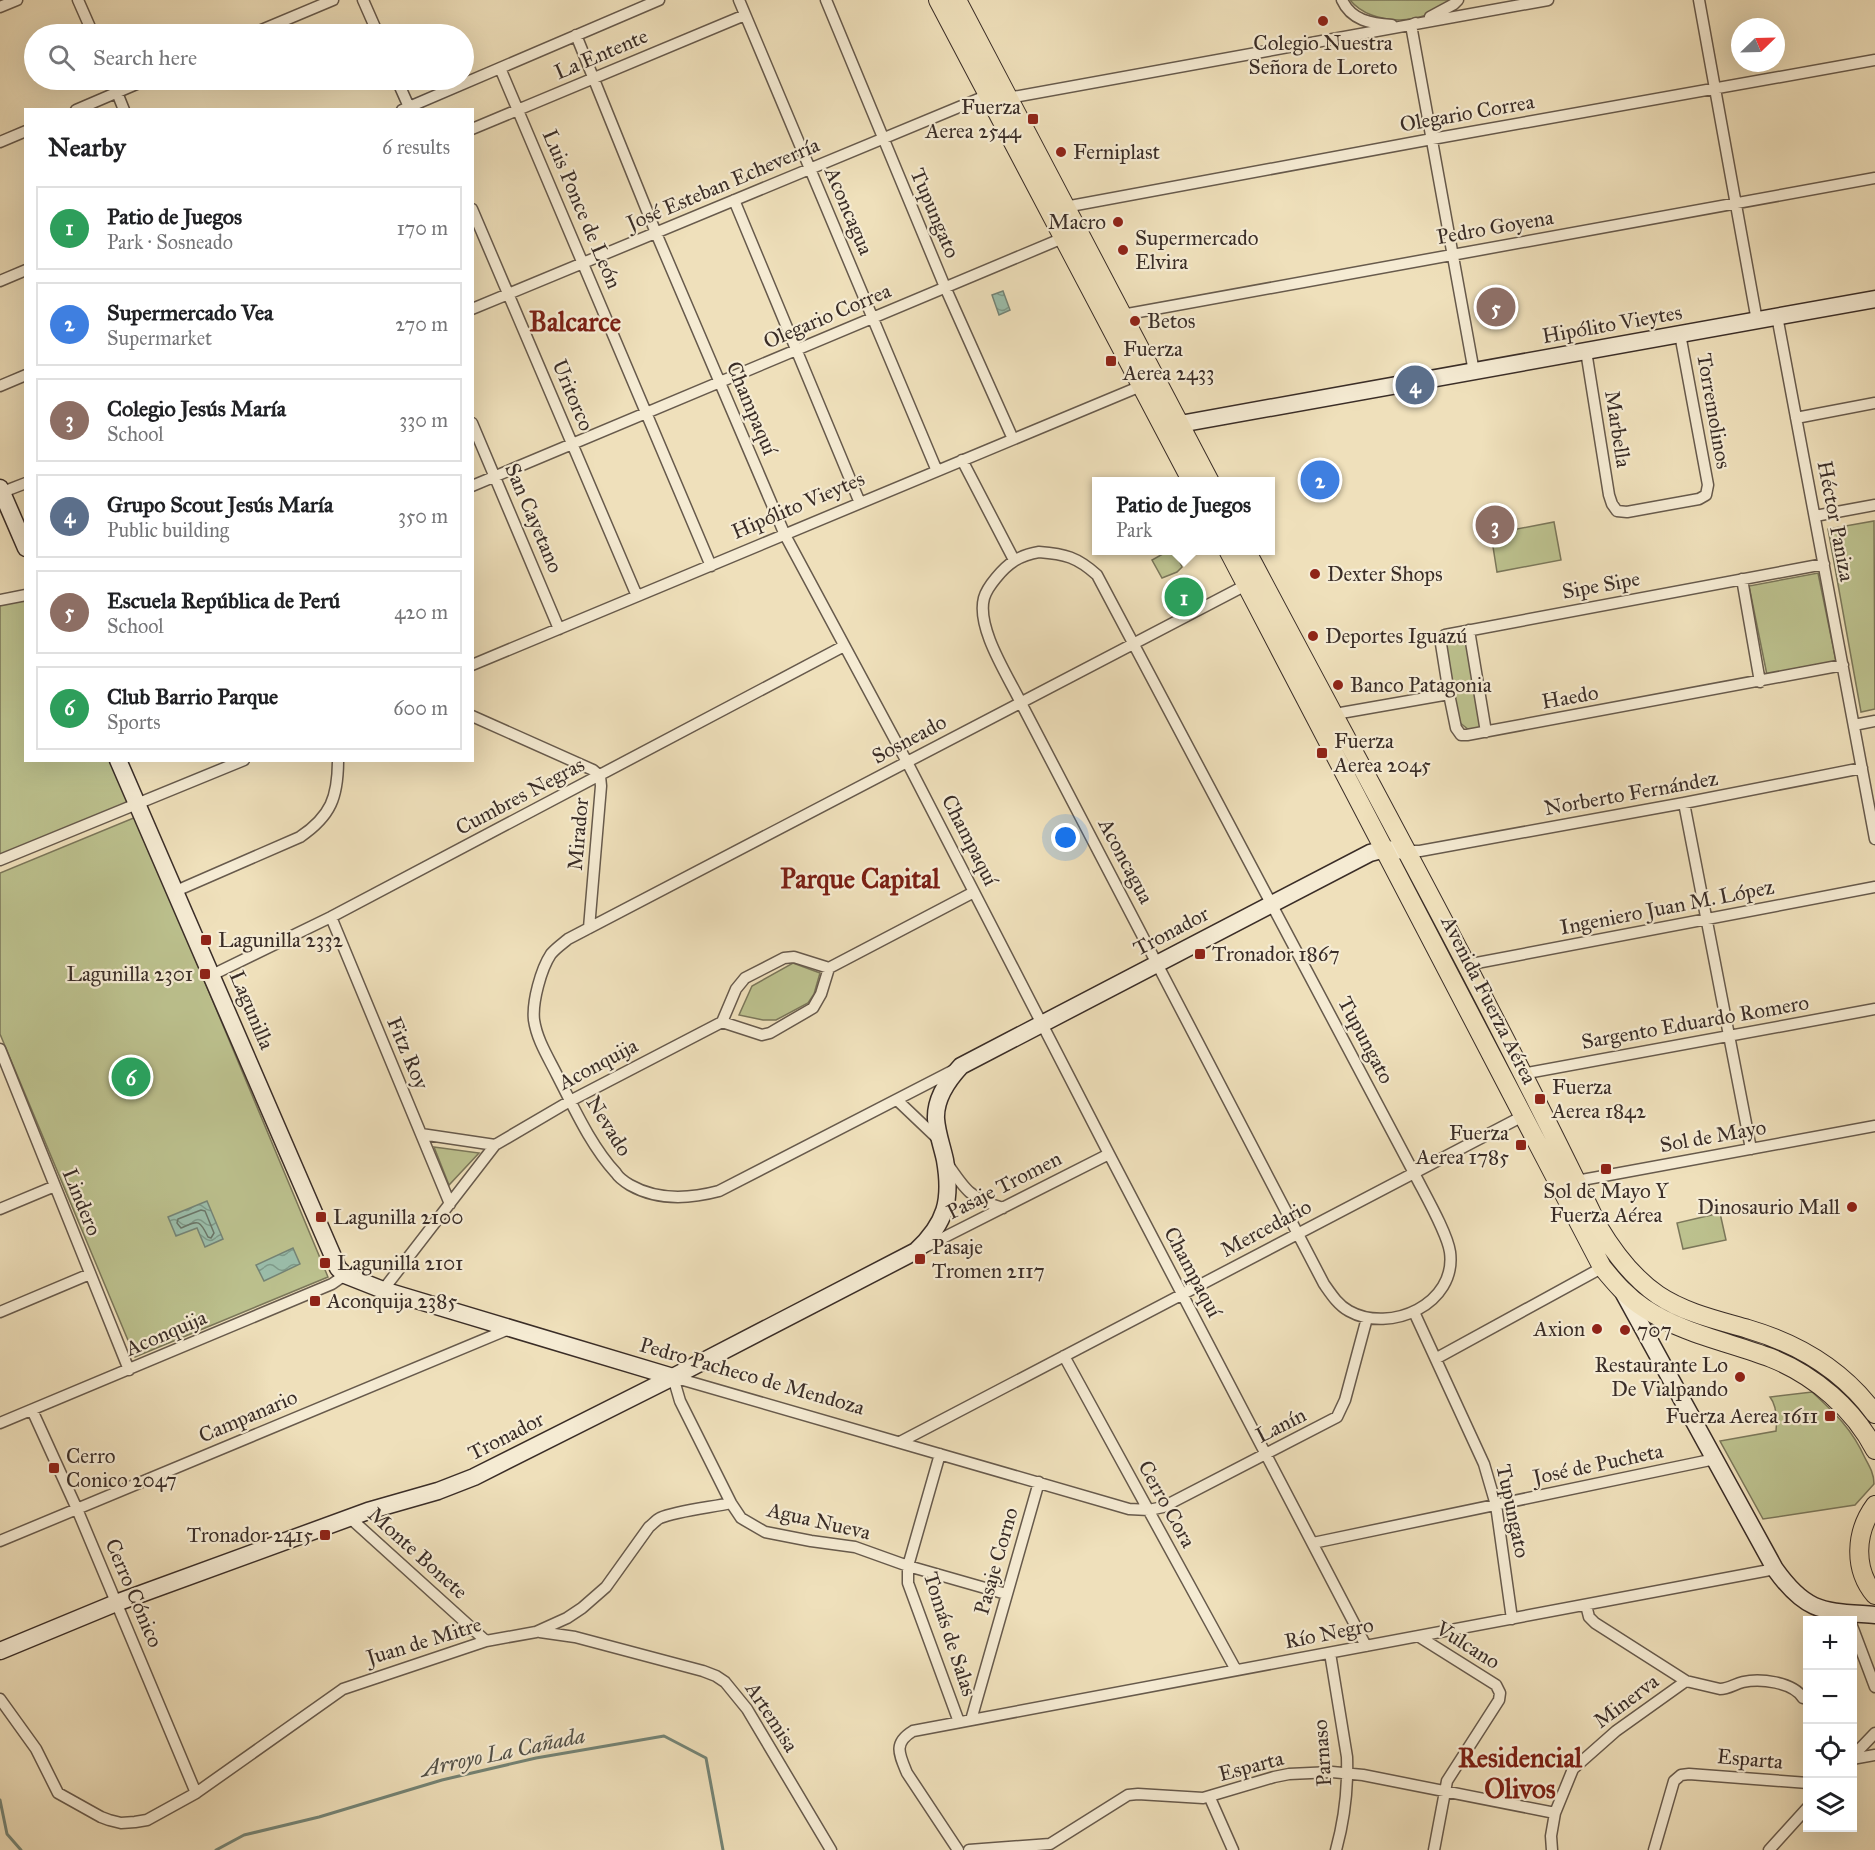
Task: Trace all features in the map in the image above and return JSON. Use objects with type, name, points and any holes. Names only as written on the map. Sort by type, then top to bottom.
[{"type":"main road","points":[[938,0],[1188,477]]},
{"type":"main road","points":[[957,0],[1207,477]]},
{"type":"main road","name":"Hipólito Vieytes","points":[[1180,424],[1875,299]]},
{"type":"main road","points":[[1,491],[24,543]]},
{"type":"main road","name":"Avenida Fuerza Aérea","points":[[1231,555],[1523,1116],[1620,1259],[1651,1289],[1681,1308],[1785,1341],[1810,1354],[1846,1381],[1875,1414]]},
{"type":"main road","name":"Avenida Fuerza Aérea","points":[[1249,555],[1335,714],[1522,1074],[1602,1267],[1624,1293],[1645,1309],[1682,1328],[1789,1366],[1811,1379],[1830,1394],[1861,1426],[1875,1450]]},
{"type":"main road","name":"Lagunilla","points":[[119,762],[213,975],[334,1260],[345,1275]]},
{"type":"main road","name":"Tronador","points":[[0,1651],[117,1603],[350,1518],[438,1491],[474,1477],[916,1251],[938,1227],[944,1212],[948,1180],[936,1118],[938,1106],[950,1078],[961,1066],[1370,854],[1385,849],[1406,851]]},
{"type":"main road","name":"Pedro Pacheco de Mendoza","points":[[345,1275],[383,1290],[673,1377]]},
{"type":"main road","points":[[1624,1293],[1775,1569],[1785,1582],[1812,1606],[1841,1616],[1873,1615]]},
{"type":"main road","points":[[1875,1505],[1865,1520],[1858,1550],[1865,1579],[1875,1595]]},
{"type":"street","points":[[0,8],[17,0]]},
{"type":"street","points":[[78,0],[89,24]]},
{"type":"street","points":[[276,24],[333,0]]},
{"type":"street","points":[[363,0],[374,24]]},
{"type":"street","points":[[474,79],[647,2],[659,0]]},
{"type":"street","name":"Aconcagua","points":[[739,0],[937,471]]},
{"type":"street","name":"Tupungato","points":[[826,0],[945,287],[1013,439]]},
{"type":"street","points":[[1342,0],[1351,15],[1366,22],[1384,25],[1411,25],[1441,12],[1458,0]]},
{"type":"street","points":[[1008,98],[1548,0]]},
{"type":"street","points":[[1699,0],[1757,321]]},
{"type":"street","name":"La Entente","points":[[474,128],[745,15]]},
{"type":"street","points":[[1411,25],[1474,372]]},
{"type":"street","name":"Champaquí","points":[[576,35],[656,233],[785,535],[907,762],[1366,1646]]},
{"type":"street","name":"Olegario Correa","points":[[1065,207],[1875,60]]},
{"type":"street","name":"Luis Ponce de León","points":[[500,68],[711,566]]},
{"type":"street","points":[[81,108],[122,90]]},
{"type":"street","points":[[402,90],[408,108],[449,90]]},
{"type":"street","points":[[117,92],[123,108]]},
{"type":"street","name":"José Esteban Echeverría","points":[[474,308],[988,95]]},
{"type":"street","points":[[0,142],[24,132]]},
{"type":"street","name":"Pedro Goyena","points":[[1122,315],[1875,178]]},
{"type":"street","points":[[734,200],[860,503]]},
{"type":"street","name":"Uritorco","points":[[474,214],[637,596]]},
{"type":"street","name":"Olegario Correa","points":[[474,485],[1063,238]]},
{"type":"street","points":[[0,281],[24,271]]},
{"type":"street","name":"Héctor Paniza","points":[[1777,316],[1875,839]]},
{"type":"street","name":"Torremolinos","points":[[1617,511],[1627,512],[1699,499],[1706,495],[1708,485],[1680,334]]},
{"type":"street","name":"Marbella","points":[[1586,351],[1609,495],[1617,511]]},
{"type":"street","points":[[0,386],[24,376]]},
{"type":"street","name":"Hipólito Vieytes","points":[[474,664],[1141,386]]},
{"type":"street","points":[[1796,418],[1875,403]]},
{"type":"street","points":[[1159,420],[1180,424]]},
{"type":"street","name":"San Cayetano","points":[[474,428],[560,629]]},
{"type":"street","points":[[962,460],[1014,560]]},
{"type":"street","points":[[1,491],[24,484]]},
{"type":"street","points":[[1815,516],[1875,505]]},
{"type":"street","name":"Tupungato","points":[[1014,560],[1027,554],[1056,553],[1072,557],[1097,575],[1446,1237],[1450,1252],[1448,1279],[1439,1292],[1414,1312],[1484,1464],[1496,1505],[1512,1618]]},
{"type":"street","name":"Aconcagua","points":[[1014,560],[1000,572],[984,597],[984,622],[987,635],[1297,1234],[1324,1284],[1338,1303],[1348,1311],[1380,1320],[1414,1312]]},
{"type":"street","name":"Sipe Sipe","points":[[1449,694],[1441,644],[1445,635],[1450,633],[1824,564]]},
{"type":"street","points":[[1742,579],[1760,682]]},
{"type":"street","name":"Sosneado","points":[[589,928],[1246,585]]},
{"type":"street","points":[[0,600],[24,595]]},
{"type":"street","points":[[1469,630],[1486,732]]},
{"type":"street","name":"Cumbres Negras","points":[[213,975],[331,917],[844,646]]},
{"type":"street","name":"Haedo","points":[[1449,694],[1458,732],[1467,735],[1843,665]]},
{"type":"street","points":[[1335,714],[1449,694]]},
{"type":"street","name":"Mirador","points":[[474,717],[593,770],[600,776],[589,928]]},
{"type":"street","points":[[1854,725],[1875,721]]},
{"type":"street","points":[[176,891],[300,837],[311,830],[323,817],[335,797],[338,762]]},
{"type":"street","points":[[0,860],[138,805],[221,765]]},
{"type":"street","name":"Norberto Fernández","points":[[1406,851],[1432,849],[1862,768]]},
{"type":"street","points":[[1684,803],[1751,1149]]},
{"type":"street","name":"Ingeniero Juan M. López","points":[[1466,965],[1875,887]]},
{"type":"street","points":[[829,968],[821,994],[813,1008],[770,1033],[762,1035],[722,1022],[740,983],[784,958],[794,957],[829,968],[974,892]]},
{"type":"street","name":"Fitz Roy","points":[[331,917],[450,1204]]},
{"type":"street","name":"Nevado","points":[[589,928],[568,939],[551,954],[544,966],[535,998],[534,1018],[538,1038],[595,1145],[618,1176],[631,1186],[677,1198],[702,1196],[719,1191],[897,1100]]},
{"type":"street","name":"Sargento Eduardo Romero","points":[[1522,1074],[1875,1009]]},
{"type":"street","name":"Aconquija","points":[[383,1290],[495,1145],[570,1101],[722,1022]]},
{"type":"street","name":"Lindero","points":[[0,1049],[5,1076],[55,1186],[129,1370]]},
{"type":"street","name":"Tronador","points":[[897,1100],[961,1066]]},
{"type":"street","points":[[897,1100],[940,1140]]},
{"type":"street","name":"Mercedario","points":[[900,1442],[1523,1116]]},
{"type":"street","name":"Sol de Mayo","points":[[1568,1183],[1875,1126]]},
{"type":"street","points":[[421,1134],[495,1145]]},
{"type":"street","name":"Pasaje Tromen","points":[[916,1251],[1109,1154]]},
{"type":"street","name":"Tronador","points":[[944,1158],[963,1187],[974,1197],[1003,1208]]},
{"type":"street","points":[[0,1209],[55,1186]]},
{"type":"street","points":[[1437,1358],[1620,1259]]},
{"type":"street","points":[[0,1312],[90,1274]]},
{"type":"street","name":"Aconquija","points":[[0,1423],[332,1284],[345,1275]]},
{"type":"street","name":"Lanín","points":[[1149,1510],[1163,1507],[1337,1417],[1345,1400],[1367,1318]]},
{"type":"street","name":"Campanario","points":[[0,1541],[512,1328]]},
{"type":"street","name":"Cerro Cora","points":[[1064,1356],[1236,1670]]},
{"type":"street","name":"Pedro Pacheco de Mendoza","points":[[673,1377],[1130,1509],[1149,1510]]},
{"type":"street","name":"Agua Nueva","points":[[673,1377],[680,1401],[731,1503],[741,1518],[765,1532],[855,1547],[908,1566],[1006,1594]]},
{"type":"street","name":"Cerro Cónico","points":[[33,1410],[196,1793]]},
{"type":"street","name":"Tomás de Salas","points":[[940,1454],[908,1566],[908,1583],[958,1722]]},
{"type":"street","name":"José de Pucheta","points":[[1313,1543],[1714,1459]]},
{"type":"street","name":"Pasaje Corno","points":[[971,1720],[1039,1482]]},
{"type":"street","name":"Juan de Mitre","points":[[0,1699],[36,1749],[58,1793],[101,1817],[121,1823],[147,1820],[196,1793],[342,1689],[486,1641],[536,1632],[567,1618],[595,1597],[616,1575],[649,1527],[661,1517],[731,1503]]},
{"type":"street","name":"Monte Bonete","points":[[350,1518],[486,1641]]},
{"type":"street","name":"Río Negro","points":[[958,1850],[907,1773],[899,1747],[905,1736],[913,1731],[1775,1569]]},
{"type":"street","name":"Minerva","points":[[1586,1605],[1589,1617],[1595,1623],[1686,1681],[1720,1689],[1745,1682],[1772,1682],[1796,1690],[1803,1698]]},
{"type":"street","points":[[1857,1629],[1861,1622],[1873,1615]]},
{"type":"street","name":"Artemisa","points":[[536,1632],[575,1636],[703,1671],[725,1682],[747,1709],[831,1850]]},
{"type":"street","name":"Vulcano","points":[[1418,1636],[1496,1685],[1500,1693],[1499,1700],[1451,1774],[1445,1790],[1434,1850]]},
{"type":"street","points":[[1857,1637],[1875,1687]]},
{"type":"street","name":"Parnaso","points":[[1330,1653],[1348,1773],[1341,1831],[1336,1850]]},
{"type":"street","name":"Minerva","points":[[1552,1850],[1551,1836],[1555,1812],[1573,1769],[1630,1720],[1686,1681]]},
{"type":"street","points":[[1857,1753],[1875,1733]]},
{"type":"street","points":[[1857,1757],[1875,1755]]},
{"type":"street","name":"Esparta","points":[[969,1850],[1050,1844],[1128,1795],[1210,1797],[1274,1777],[1332,1772],[1445,1790],[1555,1812]]},
{"type":"street","name":"Esparta","points":[[1654,1850],[1674,1781],[1681,1775],[1689,1773],[1803,1783]]},
{"type":"street","points":[[1210,1797],[1233,1850]]},
{"type":"street","points":[[1768,1850],[1803,1812]]},
{"type":"shaded area","points":[[1350,0],[1449,0],[1439,9],[1427,15],[1399,20],[1372,15],[1360,9]]},
{"type":"shaded area","points":[[1874,521],[1875,709],[1861,712],[1828,529]]},
{"type":"shaded area","points":[[1554,522],[1561,560],[1497,572],[1491,534]]},
{"type":"shaded area","points":[[1161,555],[1177,555],[1182,567],[1177,572],[1162,578],[1152,560]]},
{"type":"shaded area","points":[[1818,573],[1836,661],[1767,675],[1749,586]]},
{"type":"shaded area","points":[[1195,580],[1198,586],[1187,592],[1191,602],[1183,604],[1175,588]]},
{"type":"shaded area","points":[[24,595],[24,762],[118,762],[138,805],[0,860],[0,600]]},
{"type":"shaded area","points":[[1467,633],[1482,727],[1469,730],[1459,722],[1444,646],[1448,639]]},
{"type":"shaded area","points":[[136,817],[328,1277],[135,1357],[0,1034],[0,873]]},
{"type":"shaded area","points":[[793,963],[820,973],[814,994],[808,1003],[776,1020],[739,1015],[752,986]]},
{"type":"shaded area","points":[[434,1147],[479,1153],[449,1185]]},
{"type":"shaded area","points":[[1720,1213],[1726,1240],[1683,1249],[1677,1223]]},
{"type":"shaded area","points":[[1812,1392],[1849,1430],[1871,1471],[1874,1484],[1855,1505],[1763,1519],[1720,1441],[1776,1431],[1775,1409],[1770,1397]]},
{"type":"water","points":[[1003,291],[1010,310],[999,315],[992,295]]},
{"type":"water","points":[[207,1201],[223,1239],[205,1247],[197,1228],[176,1236],[168,1217]]},
{"type":"water","points":[[293,1248],[300,1264],[264,1281],[256,1265]]},
{"type":"waterway","name":"Arroyo La Cañada","points":[[216,1850],[244,1835],[319,1817],[442,1780],[536,1758],[664,1736],[706,1758],[723,1850]]},
{"type":"waterway","name":"Arroyo La Cañada","points":[[0,1800],[7,1834],[21,1850]]},
{"type":"place","name":"Colegio Nuestra Señora de Loreto","points":[[1323,21]]},
{"type":"place","name":"Fuerza Aerea 2544","points":[[1033,119]]},
{"type":"place","name":"Ferniplast","points":[[1061,152]]},
{"type":"place","name":"Macro","points":[[1118,222]]},
{"type":"place","name":"Supermercado Elvira","points":[[1123,250]]},
{"type":"place","name":"Escuela República de Perú","points":[[1496,307]]},
{"type":"place","name":"Betos","points":[[1135,321]]},
{"type":"place","name":"Fuerza Aerea 2433","points":[[1111,361]]},
{"type":"place","name":"Grupo Scout Jesús María","points":[[1415,385]]},
{"type":"place","name":"Supermercado Vea","points":[[1320,480]]},
{"type":"place","name":"Colegio Jesús María","points":[[1495,525]]},
{"type":"place","name":"Dexter Shops","points":[[1315,574]]},
{"type":"place","name":"Patio de Juegos","points":[[1184,597]]},
{"type":"place","name":"Deportes Iguazú","points":[[1313,636]]},
{"type":"place","name":"Banco Patagonia","points":[[1338,685]]},
{"type":"place","name":"Fuerza Aerea 2045","points":[[1322,753]]},
{"type":"place","name":"Lagunilla 2332","points":[[206,940]]},
{"type":"place","name":"Tronador 1867","points":[[1200,954]]},
{"type":"place","name":"Lagunilla 2301","points":[[205,974]]},
{"type":"place","name":"Club Barrio Parque","points":[[131,1077]]},
{"type":"place","name":"Fuerza Aerea 1842","points":[[1540,1099]]},
{"type":"place","name":"Fuerza Aerea 1785","points":[[1521,1145]]},
{"type":"place","name":"Sol de Mayo Y Fuerza Aérea","points":[[1606,1169]]},
{"type":"place","name":"Dinosaurio Mall","points":[[1852,1207]]},
{"type":"place","name":"Lagunilla 2100","points":[[321,1217]]},
{"type":"place","name":"Pasaje Tromen 2117","points":[[920,1259]]},
{"type":"place","name":"Lagunilla 2101","points":[[325,1263]]},
{"type":"place","name":"Aconquija 2385","points":[[315,1301]]},
{"type":"place","name":"Axion","points":[[1597,1329]]},
{"type":"place","name":"707","points":[[1625,1330]]},
{"type":"place","name":"Restaurante Lo De Vialpando","points":[[1740,1377]]},
{"type":"place","name":"Fuerza Aerea 1611","points":[[1830,1416]]},
{"type":"place","name":"Cerro Conico 2047","points":[[54,1468]]},
{"type":"place","name":"Tronador 2415","points":[[325,1535]]},
{"type":"district","name":"Balcarce","points":[[575,321]]},
{"type":"district","name":"Parque Capital","points":[[860,878]]},
{"type":"district","name":"Residencial Olivos","points":[[1520,1772]]}]
